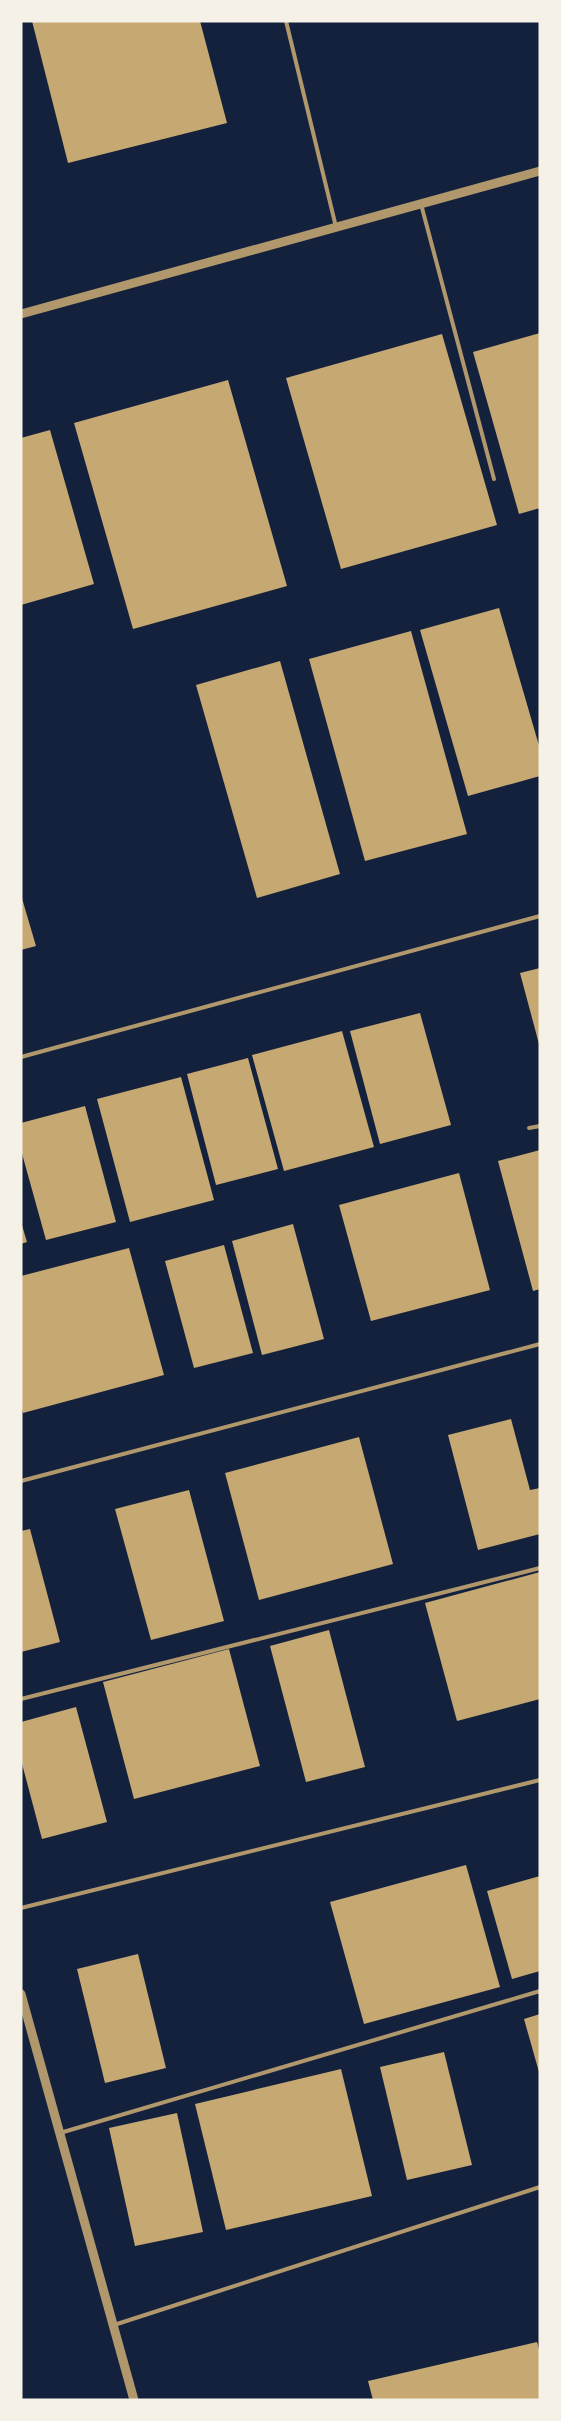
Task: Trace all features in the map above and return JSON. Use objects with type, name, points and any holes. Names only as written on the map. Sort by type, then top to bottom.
[{"type":"street","points":[[21,314],[540,171]]},
{"type":"street","points":[[21,1994],[134,2400]]},
{"type":"lane","points":[[286,21],[336,227]]},
{"type":"lane","points":[[421,204],[494,479]]},
{"type":"lane","points":[[21,1057],[540,916]]},
{"type":"lane","points":[[529,1128],[540,1126]]},
{"type":"lane","points":[[21,1481],[540,1344]]},
{"type":"lane","points":[[21,1699],[540,1568]]},
{"type":"lane","points":[[21,1908],[540,1780]]},
{"type":"lane","points":[[60,2133],[540,1992]]},
{"type":"lane","points":[[114,2325],[540,2187]]},
{"type":"building","points":[[32,21],[200,21],[227,123],[68,163]]},
{"type":"building","points":[[540,333],[540,508],[519,514],[473,352]]},
{"type":"building","points":[[442,334],[497,525],[341,569],[286,378]]},
{"type":"building","points":[[228,380],[287,586],[133,629],[74,423]]},
{"type":"building","points":[[50,430],[94,584],[21,605],[21,438]]},
{"type":"building","points":[[499,608],[540,749],[540,776],[468,796],[420,630]]},
{"type":"building","points":[[411,631],[467,834],[365,861],[309,659]]},
{"type":"building","points":[[280,661],[340,874],[257,898],[196,685]]},
{"type":"building","points":[[21,895],[36,946],[21,950]]},
{"type":"building","points":[[540,968],[540,1044],[539,1044],[520,973]]},
{"type":"building","points":[[420,1013],[451,1125],[380,1144],[350,1031]]},
{"type":"building","points":[[342,1031],[374,1147],[284,1171],[252,1055]]},
{"type":"building","points":[[248,1058],[278,1169],[216,1185],[187,1074]]},
{"type":"building","points":[[181,1077],[214,1200],[130,1222],[97,1099]]},
{"type":"building","points":[[85,1106],[116,1222],[46,1240],[21,1150],[21,1123]]},
{"type":"building","points":[[540,1150],[540,1289],[533,1291],[498,1161]]},
{"type":"building","points":[[459,1173],[490,1290],[371,1321],[339,1205]]},
{"type":"building","points":[[21,1222],[27,1242],[21,1244]]},
{"type":"building","points":[[293,1224],[324,1339],[262,1355],[232,1241]]},
{"type":"building","points":[[224,1245],[253,1353],[194,1368],[165,1261]]},
{"type":"building","points":[[129,1248],[164,1375],[23,1413],[21,1406],[21,1276]]},
{"type":"building","points":[[511,1419],[530,1490],[540,1488],[540,1534],[478,1550],[448,1435]]},
{"type":"building","points":[[359,1437],[393,1564],[259,1600],[225,1473]]},
{"type":"building","points":[[189,1490],[224,1621],[151,1640],[115,1509]]},
{"type":"building","points":[[30,1529],[60,1642],[21,1652],[21,1531]]},
{"type":"building","points":[[540,1572],[540,1699],[457,1721],[425,1603]]},
{"type":"building","points":[[329,1630],[365,1767],[306,1782],[270,1646]]},
{"type":"building","points":[[229,1649],[260,1766],[134,1799],[103,1682]]},
{"type":"building","points":[[76,1707],[107,1822],[42,1839],[21,1760],[21,1722]]},
{"type":"building","points":[[466,1865],[500,1987],[364,2024],[330,1902]]},
{"type":"building","points":[[540,1876],[540,1971],[512,1979],[487,1891]]},
{"type":"building","points":[[138,1954],[166,2068],[105,2083],[77,1969]]},
{"type":"building","points":[[540,2014],[540,2071],[539,2072],[524,2019]]},
{"type":"building","points":[[444,2052],[472,2165],[407,2180],[380,2067]]},
{"type":"building","points":[[341,2069],[372,2196],[226,2230],[195,2104]]},
{"type":"building","points":[[177,2113],[203,2232],[135,2246],[109,2128]]},
{"type":"building","points":[[537,2342],[540,2353],[540,2400],[373,2400],[368,2381]]}]
